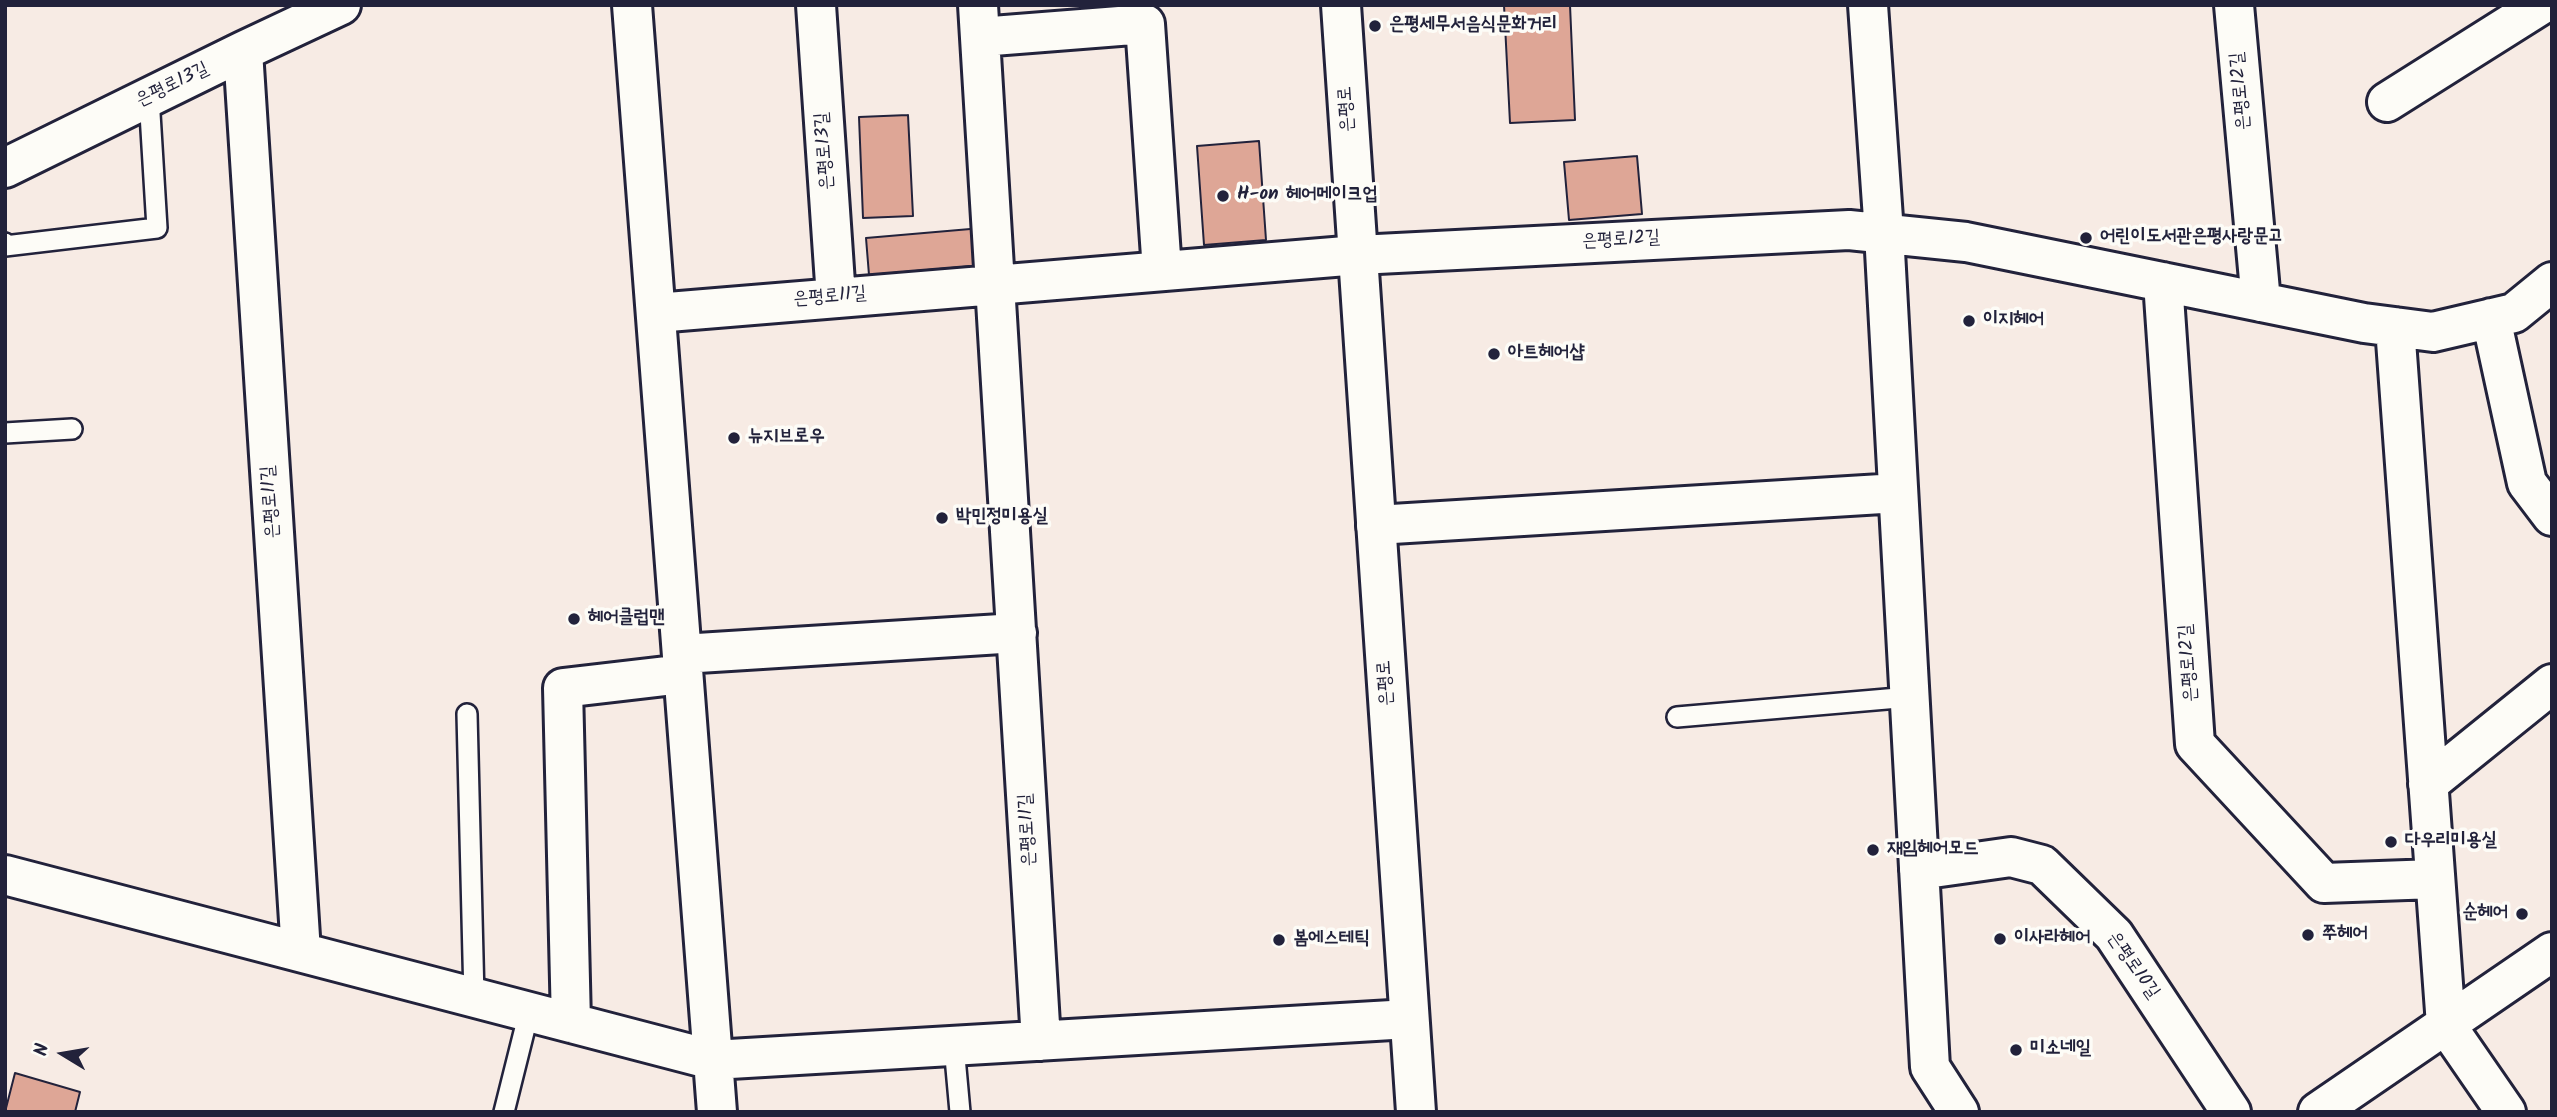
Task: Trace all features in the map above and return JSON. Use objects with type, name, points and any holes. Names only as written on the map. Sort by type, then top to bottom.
[{"type":"street","name":"은평로13길","points":[[5,168],[341,5]]},
{"type":"street","points":[[632,5],[717,1112]]},
{"type":"street","name":"은평로13길","points":[[816,5],[836,298]]},
{"type":"street","name":"은평로","points":[[1341,5],[1416,1112]]},
{"type":"street","points":[[1868,5],[1884,233],[1930,1067],[1959,1112]]},
{"type":"street","name":"은평로12길","points":[[2234,5],[2260,302]]},
{"type":"street","points":[[2387,102],[2495,18],[2541,5]]},
{"type":"street","points":[[1162,271],[1145,24],[979,21],[996,284],[1162,271],[1358,255]]},
{"type":"street","name":"은평로11길","points":[[243,51],[302,952]]},
{"type":"street","name":"은평로12길","points":[[1358,255],[1849,230],[1966,242],[2364,323],[2433,332],[2514,313],[2552,282]]},
{"type":"street","name":"은평로12길","points":[[2163,282],[2195,744],[2323,883],[2435,879]]},
{"type":"street","name":"은평로11길","points":[[656,313],[996,284],[1041,1041]]},
{"type":"street","points":[[2491,318],[2527,483],[2552,516]]},
{"type":"street","points":[[2395,327],[2446,1025],[2506,1112]]},
{"type":"street","points":[[1376,525],[1898,494]]},
{"type":"street","points":[[571,1023],[563,688],[682,664],[1017,633]]},
{"type":"street","points":[[2428,784],[2552,684]]},
{"type":"street","name":"은평로10길","points":[[1919,870],[2011,857],[2042,865],[2114,935],[2231,1112]]},
{"type":"street","points":[[5,875],[713,1060],[1409,1019]]},
{"type":"street","points":[[2318,1112],[2552,952]]},
{"type":"lane","points":[[5,243],[5,246],[158,228],[149,97]]},
{"type":"lane","points":[[5,433],[72,429]]},
{"type":"lane","points":[[1677,718],[1910,697]]},
{"type":"lane","points":[[467,714],[474,998]]},
{"type":"lane","points":[[504,1112],[529,1012]]},
{"type":"lane","points":[[954,1046],[960,1112]]},
{"type":"building","points":[[1504,5],[1570,5],[1575,120],[1510,123]]},
{"type":"building","points":[[908,115],[913,216],[863,218],[859,117]]},
{"type":"building","points":[[1259,141],[1266,240],[1204,245],[1197,146]]},
{"type":"building","points":[[1637,156],[1642,214],[1569,220],[1564,162]]},
{"type":"building","points":[[982,228],[985,265],[869,275],[866,238]]},
{"type":"building","points":[[15,1073],[80,1092],[75,1112],[5,1112]]},
{"type":"place","name":"은평세무서음식문화거리","points":[[1375,26]]},
{"type":"place","name":"H-on 헤어메이크업","points":[[1223,196]]},
{"type":"place","name":"어린이도서관은평사랑문고","points":[[2086,238]]},
{"type":"place","name":"이지헤어","points":[[1969,321]]},
{"type":"place","name":"아트헤어샵","points":[[1494,354]]},
{"type":"place","name":"뉴지브로우","points":[[734,438]]},
{"type":"place","name":"박민정미용실","points":[[942,518]]},
{"type":"place","name":"헤어클럽맨","points":[[574,619]]},
{"type":"place","name":"다우리미용실","points":[[2391,842]]},
{"type":"place","name":"재임헤어모드","points":[[1873,850]]},
{"type":"place","name":"순헤어","points":[[2522,914]]},
{"type":"place","name":"쭈헤어","points":[[2308,935]]},
{"type":"place","name":"이사라헤어","points":[[2000,939]]},
{"type":"place","name":"봄에스테틱","points":[[1279,940]]},
{"type":"place","name":"미소네일","points":[[2016,1050]]}]
